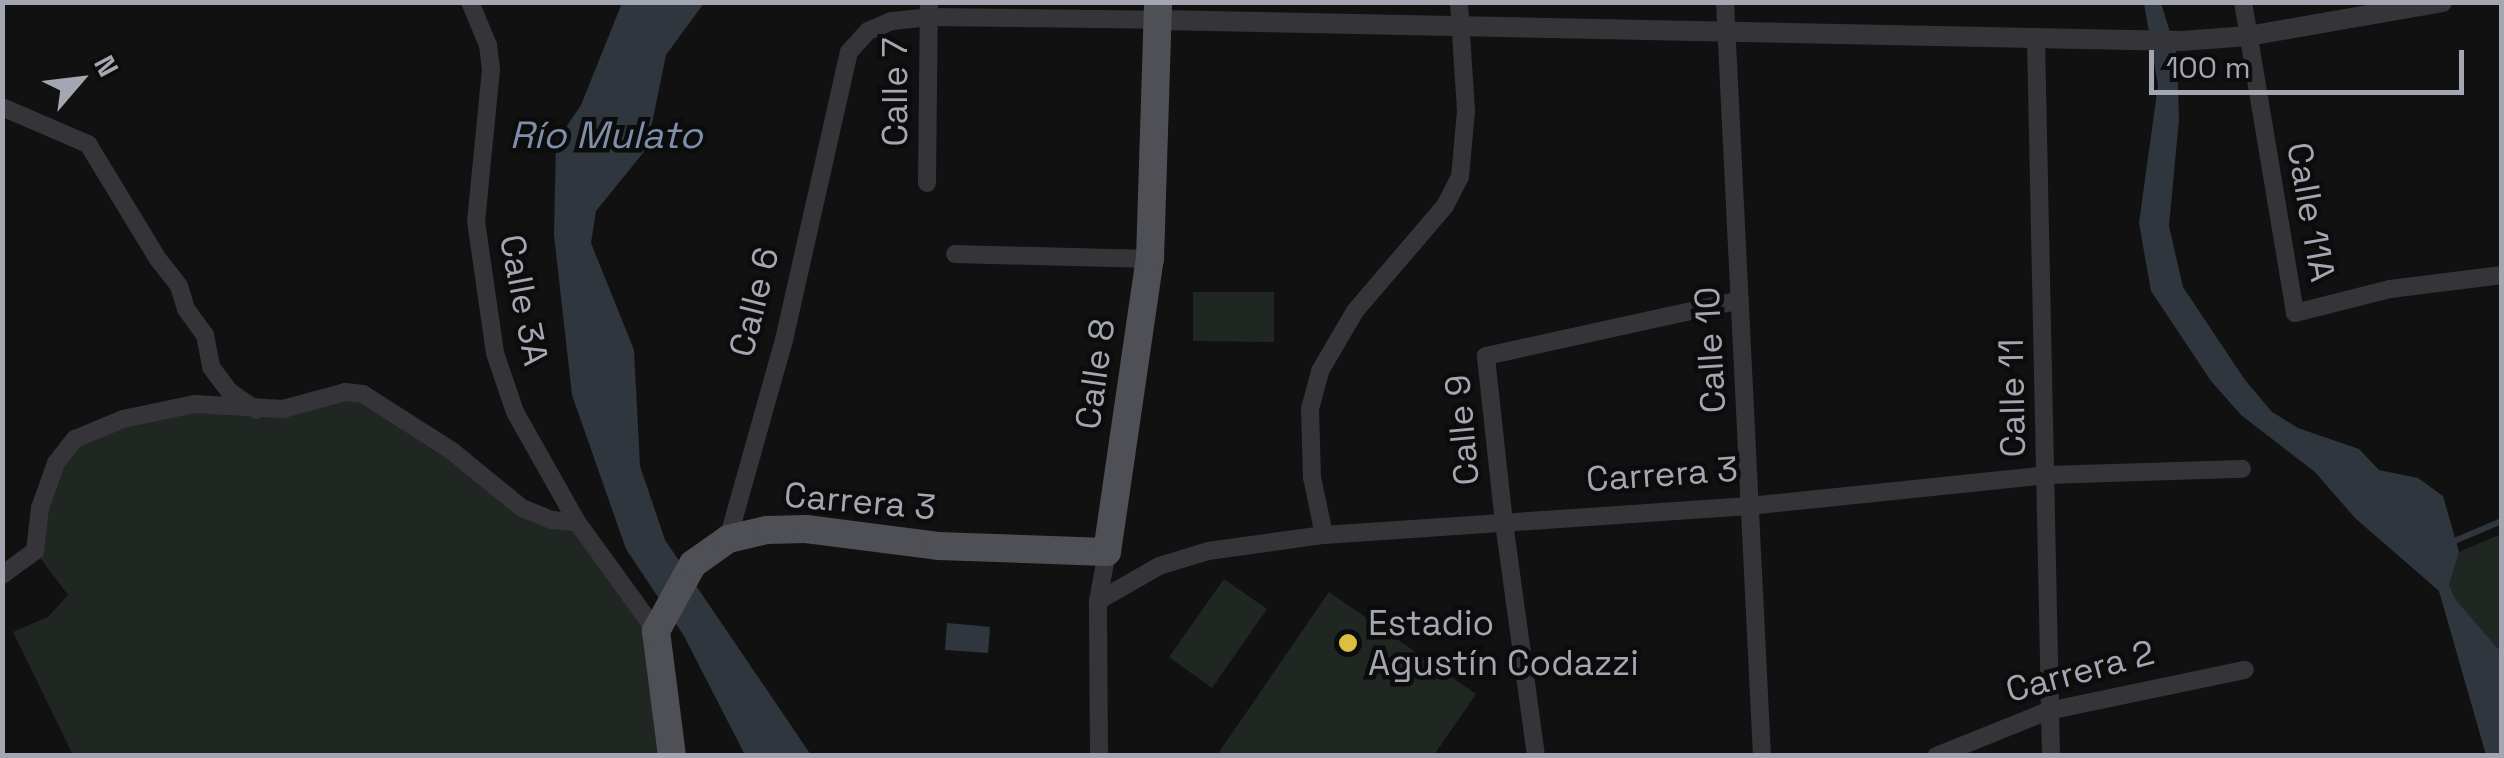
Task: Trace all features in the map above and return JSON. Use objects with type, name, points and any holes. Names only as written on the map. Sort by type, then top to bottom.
[{"type":"main road","name":"Calle 8","points":[[1107,552],[1150,259],[1158,11]]},
{"type":"main road","name":"Carrera 3","points":[[728,539],[766,530],[806,529],[938,546],[1107,552]]},
{"type":"main road","points":[[672,756],[658,625],[693,564],[728,539]]},
{"type":"street","name":"Calle 3A","points":[[470,2],[488,46],[491,69],[476,221],[495,352],[515,412],[576,522],[658,625]]},
{"type":"street","points":[[1324,535],[1312,476],[1310,409],[1320,371],[1370,288],[1454,193],[1460,178],[1466,111],[1460,2]]},
{"type":"street","name":"Calle 10","points":[[1726,2],[1724,34],[1762,756]]},
{"type":"street","name":"Calle 11A","points":[[2243,2],[2296,313],[2390,289],[2502,275]]},
{"type":"street","points":[[1158,11],[1724,34],[2128,41],[2248,36],[2442,2]]},
{"type":"street","name":"Calle 6","points":[[728,539],[784,340],[849,52],[868,31],[929,10],[1158,11]]},
{"type":"street","name":"Calle 7","points":[[927,183],[929,10]]},
{"type":"street","name":"Calle 11","points":[[2036,39],[2051,756]]},
{"type":"street","points":[[2,107],[88,144],[158,259],[179,286],[186,309],[205,335],[211,367],[229,390],[256,410]]},
{"type":"street","points":[[955,254],[1150,259]]},
{"type":"street","name":"Calle 9","points":[[1536,756],[1486,356],[1740,300]]},
{"type":"street","points":[[2,574],[36,551],[40,508],[56,463],[75,439],[160,408],[194,404],[282,409],[345,392],[364,394],[452,451],[522,508],[552,520],[576,522]]},
{"type":"street","name":"Carrera 3","points":[[1098,601],[1159,566],[1208,551],[1324,535],[1749,506],[2047,474],[2242,469]]},
{"type":"street","name":"Calle 8","points":[[1099,756],[1098,601],[1107,552]]},
{"type":"street","name":"Carrera 2","points":[[1936,756],[2048,711],[2245,670]]},
{"type":"shaded area","points":[[1193,292],[1274,292],[1274,342],[1193,341]]},
{"type":"shaded area","points":[[363,394],[522,508],[577,522],[656,631],[672,755],[73,755],[13,632],[48,617],[68,595],[35,551],[40,508],[75,439],[160,408],[256,410]]},
{"type":"shaded area","points":[[2501,534],[2501,652],[2456,600],[2449,585],[2459,552]]},
{"type":"shaded area","points":[[1224,579],[1267,609],[1212,688],[1169,657]]},
{"type":"shaded area","name":"Estadio Agustín Codazzi","points":[[1329,592],[1476,694],[1434,755],[1217,755]]},
{"type":"water","name":"Río Mulato","points":[[622,3],[704,3],[666,55],[647,148],[596,211],[591,243],[634,350],[640,466],[665,540],[811,755],[745,755],[684,636],[626,549],[572,395],[554,235],[556,142],[581,105]]},
{"type":"water","points":[[2144,3],[2161,3],[2177,55],[2179,119],[2169,226],[2183,287],[2245,380],[2272,412],[2298,428],[2359,449],[2379,470],[2418,478],[2443,496],[2459,552],[2449,585],[2456,600],[2501,652],[2501,755],[2486,755],[2439,591],[2355,518],[2315,472],[2241,415],[2211,381],[2151,291],[2139,223],[2158,85]]},
{"type":"water","points":[[947,623],[990,627],[988,653],[945,650]]},
{"type":"waterway","points":[[2452,542],[2502,521]]},
{"type":"place","name":"Estadio Agustín Codazzi","points":[[1348,643]]}]
